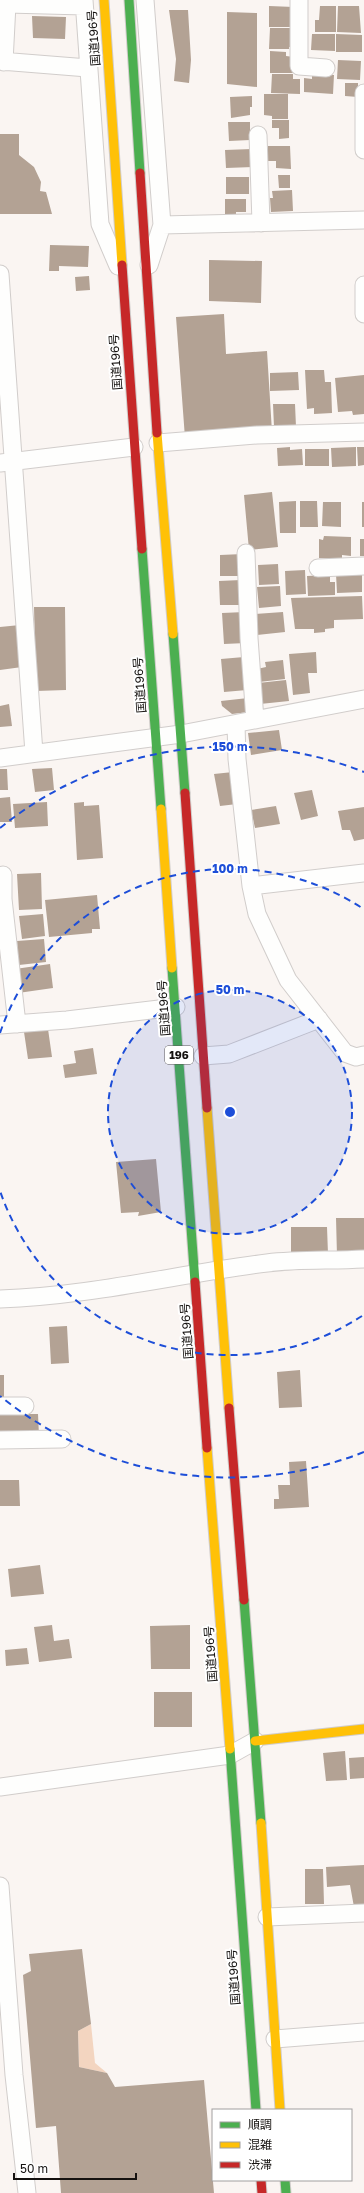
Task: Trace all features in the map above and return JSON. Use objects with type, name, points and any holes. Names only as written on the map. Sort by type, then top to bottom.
[{"type":"main road","name":"国道196号","points":[[104,0],[134,447],[256,2109]]},
{"type":"main road","name":"196","points":[[129,0],[148,271],[158,443],[181,734],[218,1270],[255,1741],[280,2109]]},
{"type":"main road","points":[[255,1741],[364,1728]]},
{"type":"main road","points":[[261,2181],[262,2193]]},
{"type":"main road","points":[[285,2181],[286,2193]]},
{"type":"street","points":[[145,0],[162,225],[148,271]]},
{"type":"street","points":[[299,0],[299,66],[326,68]]},
{"type":"street","points":[[88,68],[2,61],[7,4],[84,3],[100,224],[122,275]]},
{"type":"street","points":[[364,93],[364,150]]},
{"type":"street","points":[[258,135],[261,223]]},
{"type":"street","points":[[162,225],[364,220]]},
{"type":"street","points":[[0,274],[7,462],[34,753]]},
{"type":"street","points":[[364,285],[364,314]]},
{"type":"street","points":[[158,443],[257,435],[364,432]]},
{"type":"street","points":[[7,462],[134,447]]},
{"type":"street","points":[[246,553],[249,638],[256,720]]},
{"type":"street","points":[[318,568],[364,566]]},
{"type":"street","points":[[0,758],[181,734],[364,699]]},
{"type":"street","points":[[236,724],[237,759],[251,886],[257,914],[288,980],[345,1053],[356,1057],[364,1055]]},
{"type":"street","points":[[251,886],[364,872]]},
{"type":"street","points":[[3,875],[8,1024],[67,1020],[176,1007]]},
{"type":"street","points":[[203,1056],[229,1054],[318,1019]]},
{"type":"street","points":[[0,1299],[99,1291],[195,1273],[269,1263],[364,1259]]},
{"type":"street","points":[[0,1406],[25,1406]]},
{"type":"street","points":[[0,1440],[62,1439]]},
{"type":"street","points":[[0,1787],[230,1755],[255,1741]]},
{"type":"street","points":[[0,1886],[7,2075],[27,2193]]},
{"type":"street","points":[[267,1917],[364,1912]]},
{"type":"street","points":[[276,2039],[364,2032]]},
{"type":"shaded area","points":[[91,2024],[95,2063],[107,2073],[79,2067],[78,2031]]},
{"type":"building","points":[[269,6],[294,7],[294,27],[269,27]]},
{"type":"building","points":[[320,6],[336,6],[336,32],[315,32],[315,20],[319,20]]},
{"type":"building","points":[[338,6],[359,6],[361,33],[337,32]]},
{"type":"building","points":[[169,10],[188,10],[191,60],[189,83],[174,81],[176,59]]},
{"type":"building","points":[[227,12],[257,13],[257,87],[227,84]]},
{"type":"building","points":[[32,16],[66,17],[65,39],[33,38]]},
{"type":"building","points":[[270,28],[295,28],[294,47],[289,47],[289,49],[269,49]]},
{"type":"building","points":[[312,34],[335,34],[335,51],[311,50]]},
{"type":"building","points":[[336,34],[362,35],[362,52],[336,52]]},
{"type":"building","points":[[270,51],[286,52],[286,56],[294,57],[294,73],[270,73]]},
{"type":"building","points":[[338,60],[361,61],[360,80],[337,79]]},
{"type":"building","points":[[272,74],[293,74],[293,79],[300,79],[300,94],[271,93]]},
{"type":"building","points":[[312,74],[334,75],[333,94],[304,92],[304,78],[312,79]]},
{"type":"building","points":[[345,83],[358,83],[358,97],[345,96]]},
{"type":"building","points":[[264,94],[288,94],[288,119],[272,119],[272,116],[264,115]]},
{"type":"building","points":[[252,96],[250,115],[231,118],[230,97]]},
{"type":"building","points":[[272,120],[289,120],[289,138],[279,139],[279,128],[272,128]]},
{"type":"building","points":[[228,122],[250,122],[250,140],[229,141]]},
{"type":"building","points":[[0,134],[19,134],[19,155],[34,167],[41,182],[40,191],[46,192],[52,214],[0,214]]},
{"type":"building","points":[[268,146],[290,146],[291,169],[276,168],[276,161],[268,161]]},
{"type":"building","points":[[252,149],[253,167],[226,168],[225,150]]},
{"type":"building","points":[[278,175],[290,175],[290,188],[279,188]]},
{"type":"building","points":[[226,177],[249,177],[249,194],[226,194]]},
{"type":"building","points":[[292,190],[293,211],[271,212],[270,198],[273,198],[272,191]]},
{"type":"building","points":[[225,199],[246,199],[246,212],[236,212],[236,215],[225,215]]},
{"type":"building","points":[[50,245],[89,246],[88,267],[59,266],[59,271],[49,271]]},
{"type":"building","points":[[209,260],[262,261],[261,303],[209,301]]},
{"type":"building","points":[[89,276],[90,290],[76,291],[75,277]]},
{"type":"building","points":[[224,314],[226,354],[267,351],[272,432],[185,438],[176,317]]},
{"type":"building","points":[[305,370],[324,370],[325,382],[331,382],[332,413],[314,414],[314,408],[307,409]]},
{"type":"building","points":[[298,372],[299,390],[270,391],[270,373]]},
{"type":"building","points":[[364,375],[364,414],[353,415],[352,411],[338,412],[335,378]]},
{"type":"building","points":[[273,404],[295,404],[296,427],[274,427]]},
{"type":"building","points":[[290,447],[290,450],[302,449],[303,465],[278,466],[277,448]]},
{"type":"building","points":[[356,447],[356,466],[332,467],[331,448]]},
{"type":"building","points":[[357,447],[364,447],[364,465],[358,466]]},
{"type":"building","points":[[305,449],[329,449],[329,466],[305,466]]},
{"type":"building","points":[[272,492],[278,547],[249,550],[244,495]]},
{"type":"building","points":[[296,501],[296,533],[280,533],[279,502]]},
{"type":"building","points":[[300,501],[317,501],[318,527],[300,527]]},
{"type":"building","points":[[323,502],[341,502],[341,527],[322,526]]},
{"type":"building","points":[[362,502],[364,502],[364,527],[362,527]]},
{"type":"building","points":[[324,536],[351,537],[351,556],[342,555],[342,559],[319,558],[319,539],[323,540]]},
{"type":"building","points":[[360,539],[364,539],[364,556],[360,556]]},
{"type":"building","points":[[243,554],[243,576],[220,576],[220,555]]},
{"type":"building","points":[[278,564],[279,584],[259,585],[258,565]]},
{"type":"building","points":[[305,570],[306,594],[286,595],[285,571]]},
{"type":"building","points":[[336,574],[362,574],[362,592],[337,593]]},
{"type":"building","points":[[330,575],[330,582],[335,582],[335,595],[308,596],[307,576]]},
{"type":"building","points":[[241,580],[242,605],[220,605],[219,581]]},
{"type":"building","points":[[280,586],[281,606],[259,608],[257,587]]},
{"type":"building","points":[[362,596],[363,619],[334,620],[334,628],[325,629],[325,632],[314,633],[314,629],[295,629],[291,598]]},
{"type":"building","points":[[34,607],[65,607],[66,690],[36,691]]},
{"type":"building","points":[[245,612],[246,643],[224,644],[222,613]]},
{"type":"building","points":[[283,612],[285,632],[257,635],[255,614]]},
{"type":"building","points":[[20,625],[22,667],[0,670],[0,627]]},
{"type":"building","points":[[316,652],[317,673],[308,673],[310,693],[293,695],[289,654]]},
{"type":"building","points":[[244,657],[247,690],[224,692],[221,659]]},
{"type":"building","points":[[283,660],[285,679],[259,682],[257,669],[266,667],[265,662]]},
{"type":"building","points":[[286,680],[289,701],[260,704],[258,683]]},
{"type":"building","points":[[248,698],[249,712],[232,714],[222,706],[221,701]]},
{"type":"building","points":[[9,704],[12,726],[0,727],[0,706]]},
{"type":"building","points":[[279,730],[282,750],[251,755],[248,733]]},
{"type":"building","points":[[52,768],[54,790],[35,792],[32,769]]},
{"type":"building","points":[[0,769],[7,769],[8,790],[0,790]]},
{"type":"building","points":[[233,772],[237,804],[220,806],[214,774]]},
{"type":"building","points":[[312,790],[318,816],[301,820],[294,793]]},
{"type":"building","points":[[10,797],[12,822],[0,822],[0,798]]},
{"type":"building","points":[[47,802],[48,826],[15,828],[13,804]]},
{"type":"building","points":[[84,802],[84,806],[99,805],[103,858],[77,860],[74,803]]},
{"type":"building","points":[[276,806],[280,824],[255,828],[251,810]]},
{"type":"building","points":[[364,807],[364,839],[354,841],[350,830],[342,830],[338,811]]},
{"type":"building","points":[[41,873],[42,909],[19,910],[17,874]]},
{"type":"building","points":[[97,895],[100,929],[92,929],[92,933],[49,937],[45,900]]},
{"type":"building","points":[[43,914],[45,936],[22,939],[19,916]]},
{"type":"building","points":[[44,939],[46,962],[19,965],[17,941]]},
{"type":"building","points":[[50,964],[53,988],[18,993],[15,969]]},
{"type":"building","points":[[48,1029],[52,1057],[28,1059],[24,1032]]},
{"type":"building","points":[[93,1048],[97,1074],[65,1078],[63,1065],[76,1063],[74,1051]]},
{"type":"building","points":[[156,1159],[161,1212],[138,1216],[139,1212],[121,1213],[116,1162]]},
{"type":"building","points":[[336,1218],[364,1218],[364,1255],[337,1256]]},
{"type":"building","points":[[291,1227],[327,1227],[328,1254],[291,1254]]},
{"type":"building","points":[[67,1326],[69,1363],[51,1364],[49,1327]]},
{"type":"building","points":[[300,1370],[302,1407],[279,1408],[277,1372]]},
{"type":"building","points":[[0,1375],[4,1375],[4,1403],[0,1403]]},
{"type":"building","points":[[0,1414],[38,1414],[39,1436],[0,1436]]},
{"type":"building","points":[[306,1461],[309,1507],[274,1509],[274,1499],[279,1499],[278,1485],[290,1485],[289,1462]]},
{"type":"building","points":[[0,1480],[19,1480],[20,1506],[0,1506]]},
{"type":"building","points":[[40,1565],[44,1594],[11,1597],[8,1569]]},
{"type":"building","points":[[52,1625],[54,1641],[69,1639],[72,1658],[39,1662],[34,1627]]},
{"type":"building","points":[[190,1625],[190,1669],[151,1669],[150,1626]]},
{"type":"building","points":[[27,1648],[29,1664],[6,1666],[5,1650]]},
{"type":"building","points":[[154,1692],[192,1692],[192,1727],[154,1727]]},
{"type":"building","points":[[345,1751],[347,1780],[326,1781],[323,1753]]},
{"type":"building","points":[[364,1757],[364,1778],[350,1779],[349,1758]]},
{"type":"building","points":[[364,1865],[364,1906],[354,1907],[350,1885],[327,1887],[326,1867]]},
{"type":"building","points":[[305,1869],[323,1869],[324,1904],[305,1904]]},
{"type":"building","points":[[82,1949],[91,2024],[78,2031],[79,2067],[107,2073],[115,2087],[204,2080],[214,2193],[61,2193],[56,2126],[36,2128],[23,1975],[31,1971],[29,1954]]},
{"type":"traffic: fast","points":[[129,0],[140,173]]},
{"type":"traffic: fast","points":[[142,549],[161,809]]},
{"type":"traffic: fast","points":[[173,634],[185,793]]},
{"type":"traffic: fast","points":[[172,968],[195,1282]]},
{"type":"traffic: fast","points":[[244,1600],[261,1823]]},
{"type":"traffic: fast","points":[[230,1749],[256,2109]]},
{"type":"traffic: fast","points":[[285,2181],[286,2193]]},
{"type":"traffic: slow","points":[[104,0],[122,265]]},
{"type":"traffic: slow","points":[[157,433],[173,634]]},
{"type":"traffic: slow","points":[[161,809],[172,968]]},
{"type":"traffic: slow","points":[[207,1108],[229,1408]]},
{"type":"traffic: slow","points":[[207,1448],[230,1749]]},
{"type":"traffic: slow","points":[[255,1741],[364,1729]]},
{"type":"traffic: slow","points":[[261,1823],[280,2109]]},
{"type":"traffic: jam","points":[[140,173],[157,433]]},
{"type":"traffic: jam","points":[[122,265],[142,549]]},
{"type":"traffic: jam","points":[[185,793],[207,1108]]},
{"type":"traffic: jam","points":[[195,1282],[207,1448]]},
{"type":"traffic: jam","points":[[229,1408],[244,1600]]},
{"type":"traffic: jam","points":[[261,2181],[262,2193]]}]
